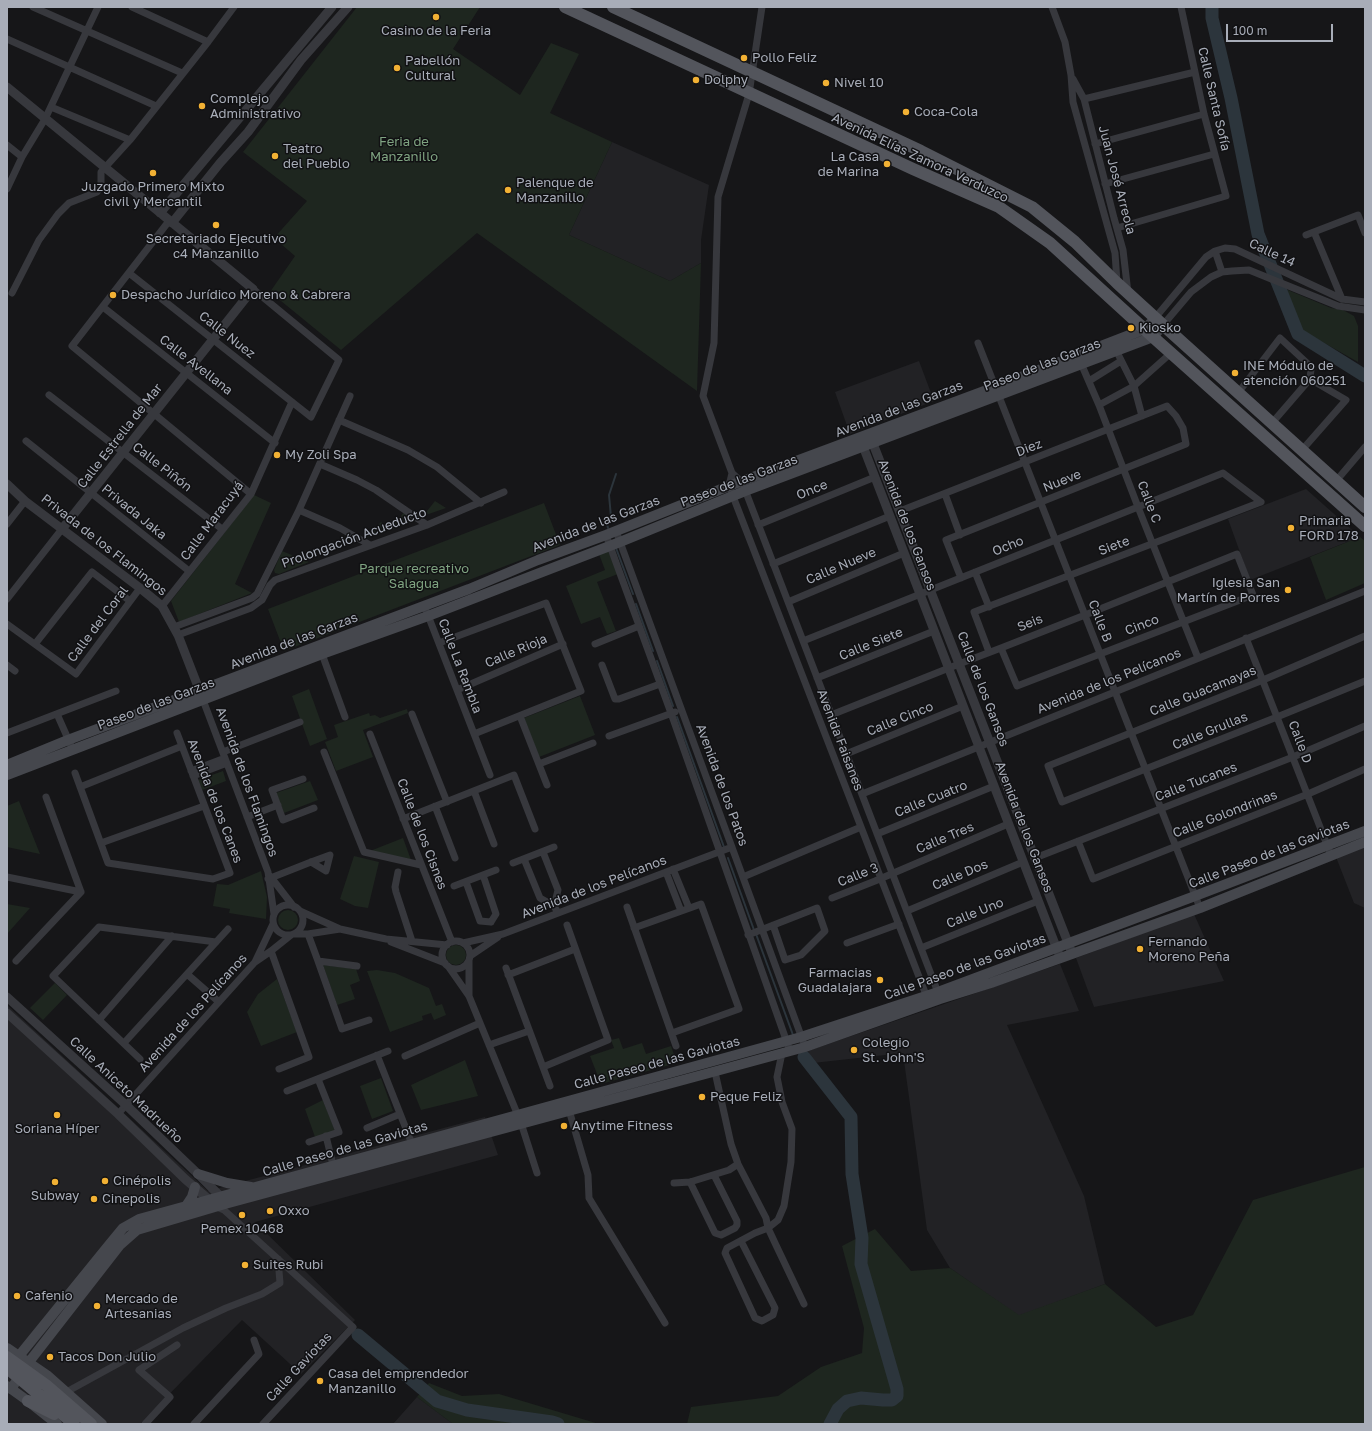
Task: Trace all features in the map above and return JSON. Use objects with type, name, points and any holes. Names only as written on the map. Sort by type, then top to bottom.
[{"type":"main road","name":"Avenida Elías Zamora Verduzco","points":[[565,7],[749,94],[999,207],[1050,243],[1365,526]]},
{"type":"main road","name":"Avenida Elías Zamora Verduzco","points":[[613,7],[921,151],[1032,206],[1075,242],[1128,294],[1365,507]]},
{"type":"main road","name":"Paseo de las Garzas","points":[[1079,360],[1116,350],[1149,333],[1159,322]]},
{"type":"main road","name":"Avenida de las Garzas","points":[[7,766],[68,740],[201,695],[616,531],[731,491],[1149,333]]},
{"type":"main road","name":"Paseo de las Garzas","points":[[7,775],[73,750],[201,695],[428,616],[620,542],[731,491]]},
{"type":"main road","name":"Calle Paseo de las Gaviotas","points":[[939,996],[991,983],[1060,957],[1070,948],[1195,896],[1365,831]]},
{"type":"main road","name":"Calle Paseo de las Gaviotas","points":[[9,1388],[15,1366],[123,1228],[139,1219],[186,1206],[219,1203],[255,1188],[334,1170],[412,1144],[519,1119],[569,1110],[805,1047],[939,996],[1056,947],[1070,948],[1200,908],[1365,842]]},
{"type":"main road","name":"Calle Paseo de las Gaviotas","points":[[15,1366],[120,1245],[137,1230],[219,1203],[519,1119],[928,1000]]},
{"type":"main road","points":[[198,1174],[227,1183],[255,1188]]},
{"type":"main road","points":[[186,1206],[192,1197],[195,1187]]},
{"type":"main road","points":[[7,1348],[15,1366],[73,1423]]},
{"type":"main road","points":[[15,1366],[48,1376],[102,1424]]},
{"type":"main road","points":[[15,1366],[46,1385],[91,1424]]},
{"type":"main road","points":[[9,1388],[57,1424]]},
{"type":"main road","points":[[28,1401],[73,1423]]},
{"type":"street","points":[[33,7],[182,73]]},
{"type":"street","points":[[7,189],[22,157],[51,107],[98,7]]},
{"type":"street","points":[[132,7],[208,42]]},
{"type":"street","points":[[12,293],[39,240],[58,214],[69,203],[97,192],[101,186],[101,172],[130,140],[234,7]]},
{"type":"street","points":[[160,213],[332,7]]},
{"type":"street","points":[[251,494],[72,346],[129,273],[248,132],[301,60],[348,7]]},
{"type":"street","points":[[743,486],[732,473],[703,396],[714,343],[718,197],[749,94],[762,7]]},
{"type":"street","name":"Juan José Arreola","points":[[1052,7],[1064,42],[1071,75],[1073,102],[1114,253],[1117,283]]},
{"type":"street","name":"Calle Santa Sofía","points":[[1117,228],[1226,196],[1204,114],[1181,7]]},
{"type":"street","points":[[7,39],[156,106]]},
{"type":"street","points":[[1084,99],[1195,72]]},
{"type":"street","name":"Juan José Arreola","points":[[1071,75],[1084,99],[1122,250],[1128,294]]},
{"type":"street","points":[[7,87],[253,289]]},
{"type":"street","points":[[51,107],[130,140]]},
{"type":"street","points":[[1095,144],[1204,114]]},
{"type":"street","points":[[7,145],[22,157]]},
{"type":"street","points":[[1105,184],[1214,154]]},
{"type":"street","points":[[1306,235],[1358,215],[1365,233]]},
{"type":"street","points":[[1314,232],[1342,299]]},
{"type":"street","name":"Calle 14","points":[[1215,251],[1225,248],[1235,249],[1342,299],[1365,302]]},
{"type":"street","points":[[1159,322],[1180,288],[1206,257],[1215,251],[1222,272]]},
{"type":"street","name":"Calle 14","points":[[1159,322],[1211,277],[1222,272],[1250,270],[1338,306],[1365,310]]},
{"type":"street","name":"Calle Nuez","points":[[129,273],[311,417],[339,360],[253,289]]},
{"type":"street","name":"Calle Estrella de Mar","points":[[7,599],[253,289]]},
{"type":"street","name":"Calle Avellana","points":[[103,306],[274,443]]},
{"type":"street","points":[[1238,393],[1280,338],[1308,364],[1311,369],[1310,379],[1272,423]]},
{"type":"street","name":"Calle B","points":[[978,343],[1200,908]]},
{"type":"street","points":[[1116,350],[1134,386],[1142,416]]},
{"type":"street","points":[[1099,405],[1134,386],[1171,353]]},
{"type":"street","name":"Calle C","points":[[1079,360],[1099,405],[1198,658]]},
{"type":"street","points":[[1088,381],[1121,361]]},
{"type":"street","points":[[1302,450],[1346,400],[1310,379]]},
{"type":"street","name":"Calle Piñón","points":[[49,395],[222,529]]},
{"type":"street","name":"Prolongación Acueducto","points":[[176,631],[251,608],[262,600],[264,590],[338,420],[350,396]]},
{"type":"street","name":"Calle Maracuyá","points":[[162,606],[251,494],[292,402]]},
{"type":"street","name":"Diez","points":[[900,511],[1168,406],[1183,428],[1186,444]]},
{"type":"street","points":[[338,420],[408,450],[437,467],[481,503]]},
{"type":"street","name":"Calle de los Gansos","points":[[871,438],[1070,948]]},
{"type":"street","name":"Privada Jaka","points":[[26,441],[190,571]]},
{"type":"street","name":"Avenida de los Gansos","points":[[861,442],[1060,957]]},
{"type":"street","name":"Nueve","points":[[961,578],[946,540],[1186,444]]},
{"type":"street","points":[[1336,481],[1365,448]]},
{"type":"street","points":[[320,464],[376,490],[427,525]]},
{"type":"street","points":[[731,491],[732,473]]},
{"type":"street","name":"Ocho","points":[[803,641],[1223,473]]},
{"type":"street","name":"Siete","points":[[990,652],[974,612],[1261,502],[1223,473]]},
{"type":"street","name":"Once","points":[[758,525],[875,477]]},
{"type":"street","name":"Privada de los Flamingos","points":[[7,484],[25,501],[162,606],[176,631],[201,695]]},
{"type":"street","name":"Avenida Faisanes","points":[[743,486],[939,996]]},
{"type":"street","name":"Avenida Faisanes","points":[[731,491],[928,1000]]},
{"type":"street","name":"Prolongación Acueducto","points":[[176,631],[252,598],[275,580],[427,525],[504,492]]},
{"type":"street","points":[[945,494],[960,535]]},
{"type":"street","points":[[7,524],[25,501]]},
{"type":"street","points":[[299,510],[340,528],[370,545]]},
{"type":"street","points":[[773,564],[890,516]]},
{"type":"street","name":"Avenida de los Patos","points":[[616,531],[805,1047]]},
{"type":"street","name":"Avenida de los Patos","points":[[606,535],[671,713],[785,1041],[786,1052]]},
{"type":"street","name":"Calle Nueve","points":[[788,602],[904,553]]},
{"type":"street","name":"Seis","points":[[831,715],[1237,554],[1253,595]]},
{"type":"street","points":[[7,624],[35,644],[92,572],[130,600]]},
{"type":"street","points":[[975,572],[989,607]]},
{"type":"street","name":"Calle del Coral","points":[[35,644],[76,674],[140,588]]},
{"type":"street","name":"Avenida de los Pelícanos","points":[[862,794],[1365,590]]},
{"type":"street","name":"Cinco","points":[[1001,648],[1017,686],[1253,595]]},
{"type":"street","points":[[439,643],[546,602],[582,691],[474,734]]},
{"type":"street","points":[[234,605],[237,613]]},
{"type":"street","name":"Calle La Rambla","points":[[424,606],[490,775]]},
{"type":"street","points":[[595,644],[639,626]]},
{"type":"street","name":"Calle Siete","points":[[817,678],[934,631]]},
{"type":"street","name":"Calle Guacamayas","points":[[1062,802],[1048,766],[1263,680],[1365,636]]},
{"type":"street","name":"Calle D","points":[[1246,638],[1331,855]]},
{"type":"street","name":"Calle Rioja","points":[[457,690],[563,644]]},
{"type":"street","points":[[322,654],[345,717]]},
{"type":"street","points":[[7,665],[15,671]]},
{"type":"street","points":[[602,665],[615,699],[619,699],[660,684]]},
{"type":"street","name":"Calle Grullas","points":[[1062,802],[1146,770],[1365,681]]},
{"type":"street","points":[[7,733],[116,691]]},
{"type":"street","name":"Avenida de los Flamingos","points":[[201,695],[270,877],[274,914]]},
{"type":"street","name":"Calle Cinco","points":[[846,754],[963,706]]},
{"type":"street","points":[[609,736],[682,709]]},
{"type":"street","points":[[57,714],[73,750]]},
{"type":"street","points":[[412,714],[447,802]]},
{"type":"street","points":[[520,716],[547,785]]},
{"type":"street","points":[[192,774],[300,722]]},
{"type":"street","name":"Calle Tucanes","points":[[1035,858],[1293,757],[1365,726]]},
{"type":"street","name":"Avenida de los Canes","points":[[75,773],[108,863],[213,879],[230,873],[177,733]]},
{"type":"street","name":"Calle de los Cisnes","points":[[370,734],[421,864],[449,944]]},
{"type":"street","points":[[539,764],[593,743]]},
{"type":"street","points":[[80,787],[182,746]]},
{"type":"street","points":[[324,752],[364,852],[421,864]]},
{"type":"street","name":"Calle Golondrinas","points":[[1078,841],[1093,879],[1308,794],[1365,769]]},
{"type":"street","points":[[403,819],[514,775],[535,829]]},
{"type":"street","points":[[303,778],[272,790],[283,820],[314,808]]},
{"type":"street","name":"Calle Cuatro","points":[[877,834],[994,786]]},
{"type":"street","points":[[474,791],[494,844]]},
{"type":"street","points":[[46,796],[81,892]]},
{"type":"street","points":[[101,843],[204,806]]},
{"type":"street","points":[[435,806],[455,858]]},
{"type":"street","points":[[248,820],[279,807]]},
{"type":"street","name":"Calle Tres","points":[[892,874],[1008,824]]},
{"type":"street","points":[[743,877],[861,827]]},
{"type":"street","name":"Avenida de los Pelícanos","points":[[463,944],[498,936],[556,910],[666,872],[732,847]]},
{"type":"street","points":[[513,864],[554,848]]},
{"type":"street","points":[[543,852],[558,890],[556,910]]},
{"type":"street","points":[[524,859],[540,898],[556,910]]},
{"type":"street","points":[[270,877],[311,862]]},
{"type":"street","name":"Calle Dos","points":[[907,911],[1023,862]]},
{"type":"street","points":[[673,869],[689,908]]},
{"type":"street","points":[[454,886],[496,870]]},
{"type":"street","points":[[398,872],[394,887],[412,941]]},
{"type":"street","points":[[666,872],[681,911]]},
{"type":"street","name":"Calle 3","points":[[832,898],[892,874]]},
{"type":"street","points":[[483,875],[496,914],[491,922]]},
{"type":"street","points":[[7,877],[81,892]]},
{"type":"street","name":"Avenida de los Flamingos","points":[[270,877],[297,909],[340,930]]},
{"type":"street","points":[[466,882],[480,921],[491,922]]},
{"type":"street","points":[[16,961],[81,892]]},
{"type":"street","name":"Calle Uno","points":[[921,948],[1038,901]]},
{"type":"street","points":[[634,928],[702,904],[739,1009],[672,1033]]},
{"type":"street","points":[[255,962],[273,924],[274,914],[277,910],[285,906],[297,909],[302,915],[303,923],[301,928],[293,934]]},
{"type":"street","points":[[627,907],[676,1046]]},
{"type":"street","points":[[748,935],[762,929],[817,908],[825,931],[801,955],[785,960],[773,925]]},
{"type":"street","points":[[386,939],[456,969],[467,964],[470,958],[498,936],[491,922]]},
{"type":"street","points":[[273,924],[282,934],[308,934],[340,930],[386,939],[463,944],[469,950],[470,958],[469,996]]},
{"type":"street","points":[[847,943],[899,924]]},
{"type":"street","points":[[543,1067],[608,1040],[567,925]]},
{"type":"street","points":[[140,1059],[53,976],[99,927],[216,942]]},
{"type":"street","points":[[124,1043],[228,929]]},
{"type":"street","name":"Avenida de los Pelícanos","points":[[118,1114],[255,962],[293,934]]},
{"type":"street","points":[[308,934],[342,1029],[370,1020]]},
{"type":"street","points":[[99,1020],[172,936]]},
{"type":"street","points":[[449,944],[442,954],[447,965],[469,996],[519,1119],[537,1174]]},
{"type":"street","points":[[550,1086],[507,971],[575,949]]},
{"type":"street","points":[[271,951],[310,1057],[279,1069]]},
{"type":"street","points":[[318,961],[357,966]]},
{"type":"street","points":[[187,974],[219,1002]]},
{"type":"street","name":"Calle Aniceto Madrueño","points":[[7,998],[126,1105],[198,1174],[219,1203]]},
{"type":"street","name":"Calle Aniceto Madrueño","points":[[7,1013],[118,1114],[195,1187],[219,1203]]},
{"type":"street","points":[[405,1056],[480,1023]]},
{"type":"street","points":[[489,1045],[530,1031]]},
{"type":"street","points":[[287,1091],[388,1051]]},
{"type":"street","points":[[741,1241],[775,1308],[773,1315],[762,1320],[755,1318],[725,1253],[727,1248],[755,1233],[768,1228],[778,1220],[784,1206],[791,1162],[792,1129],[782,1102],[777,1077],[786,1052]]},
{"type":"street","points":[[377,1055],[412,1144]]},
{"type":"street","points":[[715,1072],[731,1144],[738,1164],[766,1218],[768,1228],[804,1304]]},
{"type":"street","points":[[309,1142],[339,1132],[318,1080]]},
{"type":"street","points":[[569,1110],[588,1175],[589,1198],[665,1323]]},
{"type":"street","points":[[367,1128],[400,1114]]},
{"type":"street","points":[[326,1136],[334,1170]]},
{"type":"street","points":[[674,1183],[690,1182],[729,1170],[738,1164]]},
{"type":"street","points":[[690,1182],[714,1233],[721,1235],[735,1228],[737,1221],[714,1174]]},
{"type":"street","points":[[68,1393],[70,1390],[182,1328],[262,1294],[280,1283],[278,1259],[219,1203]]},
{"type":"street","name":"Calle Gaviotas","points":[[263,1424],[353,1327],[278,1259]]},
{"type":"street","points":[[194,1424],[259,1354],[254,1340]]},
{"type":"street","points":[[145,1424],[170,1397],[139,1370],[177,1345]]},
{"type":"shaded area","points":[[612,142],[709,185],[701,240],[701,263],[670,281],[569,235]]},
{"type":"shaded area","points":[[919,361],[934,401],[850,434],[835,392]]},
{"type":"shaded area","name":"Primaria FORD 178","points":[[1306,489],[1360,537],[1250,580],[1228,519]]},
{"type":"shaded area","points":[[1365,846],[1365,908],[1354,903],[1336,857]]},
{"type":"shaded area","points":[[1194,914],[1224,981],[1094,1007],[1076,958]]},
{"type":"shaded area","points":[[1060,964],[1079,1011],[1007,1025],[1084,1196],[1105,1284],[1019,1316],[950,1268],[927,1230],[903,1053],[813,1063],[808,1051]]},
{"type":"shaded area","points":[[7,1005],[208,1191],[485,1117],[498,1155],[255,1222],[355,1320],[301,1374],[242,1320],[140,1424],[7,1424]]},
{"type":"shaded area","points":[[417,1397],[453,1424],[393,1424]]},
{"type":"green space","name":"Feria de Manzanillo","points":[[357,7],[480,7],[453,49],[520,95],[551,43],[579,54],[550,113],[612,142],[569,235],[670,281],[701,263],[697,391],[477,233],[341,350],[270,292],[295,256],[274,238],[307,201],[243,152]]},
{"type":"green space","points":[[1283,288],[1331,308],[1343,310],[1354,316],[1358,326],[1358,362],[1301,330]]},
{"type":"green space","points":[[254,495],[271,503],[235,584],[252,593],[179,622],[171,601]]},
{"type":"green space","points":[[435,501],[446,508],[423,516]]},
{"type":"green space","name":"Parque recreativo Salagua","points":[[544,503],[560,545],[284,651],[268,609]]},
{"type":"green space","points":[[404,512],[416,521],[366,538],[381,522],[391,529]]},
{"type":"green space","points":[[1360,537],[1365,541],[1365,583],[1326,600],[1310,557]]},
{"type":"green space","points":[[608,550],[618,574],[597,582],[616,631],[607,634],[600,617],[581,624],[566,586],[605,570],[599,554]]},
{"type":"green space","points":[[282,551],[309,562],[279,574],[275,573],[274,570]]},
{"type":"green space","points":[[309,689],[327,739],[310,746],[292,696]]},
{"type":"green space","points":[[580,696],[595,735],[539,757],[524,718]]},
{"type":"green space","points":[[407,709],[408,713],[363,730],[373,757],[336,771],[325,742],[338,737],[334,725],[369,713],[370,716],[375,715],[380,718]]},
{"type":"green space","points":[[223,771],[226,781],[202,790],[198,780]]},
{"type":"green space","points":[[310,781],[318,800],[284,813],[276,793]]},
{"type":"green space","points":[[19,801],[40,854],[7,847],[7,806]]},
{"type":"green space","points":[[403,838],[411,860],[370,851]]},
{"type":"green space","points":[[354,856],[379,862],[368,908],[355,906],[340,899]]},
{"type":"green space","points":[[261,871],[267,897],[266,919],[229,913],[230,909],[213,906],[217,884],[228,885]]},
{"type":"green space","points":[[7,904],[30,908],[7,934]]},
{"type":"green space","points":[[288,910],[295,913],[298,920],[295,927],[288,930],[281,927],[278,920],[281,913]]},
{"type":"green space","points":[[456,945],[463,948],[466,955],[463,962],[456,965],[449,962],[446,955],[449,948]]},
{"type":"green space","points":[[323,965],[356,969],[360,981],[350,985],[355,999],[337,1005]]},
{"type":"green space","points":[[377,970],[395,973],[429,988],[436,1006],[442,1004],[446,1015],[434,1020],[431,1013],[422,1016],[423,1020],[390,1032],[367,971]]},
{"type":"green space","points":[[277,979],[297,1032],[261,1046],[247,1012],[258,994]]},
{"type":"green space","points":[[55,983],[67,995],[43,1020],[30,1008]]},
{"type":"green space","points":[[619,1038],[623,1049],[642,1043],[646,1054],[671,1046],[677,1063],[601,1084],[590,1056],[614,1048],[611,1040]]},
{"type":"green space","points":[[465,1060],[478,1096],[421,1110],[411,1085]]},
{"type":"green space","points":[[381,1078],[393,1111],[372,1119],[360,1086]]},
{"type":"green space","points":[[323,1100],[335,1131],[315,1137],[305,1109]]},
{"type":"green space","points":[[1365,1167],[1365,1424],[687,1424],[691,1407],[778,1396],[821,1367],[862,1353],[864,1328],[842,1246],[875,1229],[911,1271],[950,1268],[1019,1315],[1105,1284],[1156,1327],[1193,1315],[1253,1200]]},
{"type":"green space","points":[[429,1383],[462,1396],[499,1394],[599,1424],[453,1424],[417,1397]]},
{"type":"waterway","points":[[1212,7],[1212,18],[1231,98],[1258,234],[1298,334],[1365,376]]},
{"type":"waterway","points":[[608,528],[607,524],[611,517],[609,495],[616,474]]},
{"type":"waterway","points":[[616,548],[633,594]]},
{"type":"waterway","points":[[636,604],[653,651]]},
{"type":"waterway","points":[[657,661],[673,706]]},
{"type":"waterway","points":[[677,717],[724,847]]},
{"type":"waterway","points":[[728,858],[754,930]]},
{"type":"waterway","points":[[756,934],[793,1035]]},
{"type":"waterway","points":[[801,1052],[804,1057]]},
{"type":"waterway","points":[[804,1057],[851,1117],[852,1174],[862,1238],[861,1264],[897,1389],[897,1396],[892,1400],[861,1398],[847,1401],[838,1409],[830,1424]]},
{"type":"waterway","points":[[358,1335],[437,1401],[467,1410],[558,1424]]},
{"type":"place","name":"Casino de la Feria","points":[[436,17]]},
{"type":"place","name":"Pollo Feliz","points":[[744,58]]},
{"type":"place","name":"Pabellón Cultural","points":[[397,68]]},
{"type":"place","name":"Dolphy","points":[[696,80]]},
{"type":"place","name":"Nivel 10","points":[[826,83]]},
{"type":"place","name":"Complejo Administrativo","points":[[202,106]]},
{"type":"place","name":"Coca-Cola","points":[[906,112]]},
{"type":"place","name":"Teatro del Pueblo","points":[[275,156]]},
{"type":"place","name":"La Casa de Marina","points":[[887,164]]},
{"type":"place","name":"Juzgado Primero Mixto civil y Mercantil","points":[[153,173]]},
{"type":"place","name":"Palenque de Manzanillo","points":[[508,190]]},
{"type":"place","name":"Secretariado Ejecutivo c4 Manzanillo","points":[[216,225]]},
{"type":"place","name":"Despacho Jurídico Moreno & Cabrera","points":[[113,295]]},
{"type":"place","name":"Kiosko","points":[[1131,328]]},
{"type":"place","name":"INE Módulo de atención 060251","points":[[1235,373]]},
{"type":"place","name":"My Zoli Spa","points":[[277,455]]},
{"type":"place","name":"Primaria FORD 178","points":[[1291,528]]},
{"type":"place","name":"Iglesia San Martín de Porres","points":[[1288,590]]},
{"type":"place","name":"Fernando Moreno Peña","points":[[1140,949]]},
{"type":"place","name":"Farmacias Guadalajara","points":[[880,980]]},
{"type":"place","name":"Colegio St. John'S","points":[[854,1050]]},
{"type":"place","name":"Peque Feliz","points":[[702,1097]]},
{"type":"place","name":"Soriana Híper","points":[[57,1115]]},
{"type":"place","name":"Anytime Fitness","points":[[564,1126]]},
{"type":"place","name":"Cinépolis","points":[[105,1181]]},
{"type":"place","name":"Subway","points":[[55,1182]]},
{"type":"place","name":"Cinepolis","points":[[94,1199]]},
{"type":"place","name":"Oxxo","points":[[270,1211]]},
{"type":"place","name":"Pemex 10468","points":[[242,1215]]},
{"type":"place","name":"Suites Rubi","points":[[245,1265]]},
{"type":"place","name":"Cafenio","points":[[17,1296]]},
{"type":"place","name":"Mercado de Artesanias","points":[[97,1306]]},
{"type":"place","name":"Tacos Don Julio","points":[[50,1357]]},
{"type":"place","name":"Casa del emprendedor Manzanillo","points":[[320,1381]]}]
